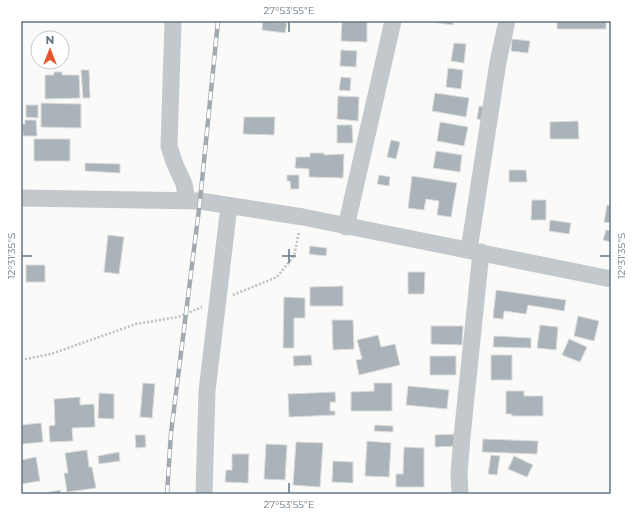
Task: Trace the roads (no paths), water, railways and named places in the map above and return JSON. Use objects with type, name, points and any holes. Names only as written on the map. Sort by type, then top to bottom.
[{"type":"street","points":[[173,21],[170,146],[174,162],[183,180],[187,200]]},
{"type":"street","points":[[346,227],[393,21]]},
{"type":"street","points":[[460,494],[459,472],[475,251],[498,62],[507,21]]},
{"type":"street","points":[[21,198],[187,200],[303,217],[346,227],[611,278]]},
{"type":"street","points":[[204,494],[207,391],[229,206]]},
{"type":"railway","points":[[167,494],[171,433],[200,201],[218,21]]}]
